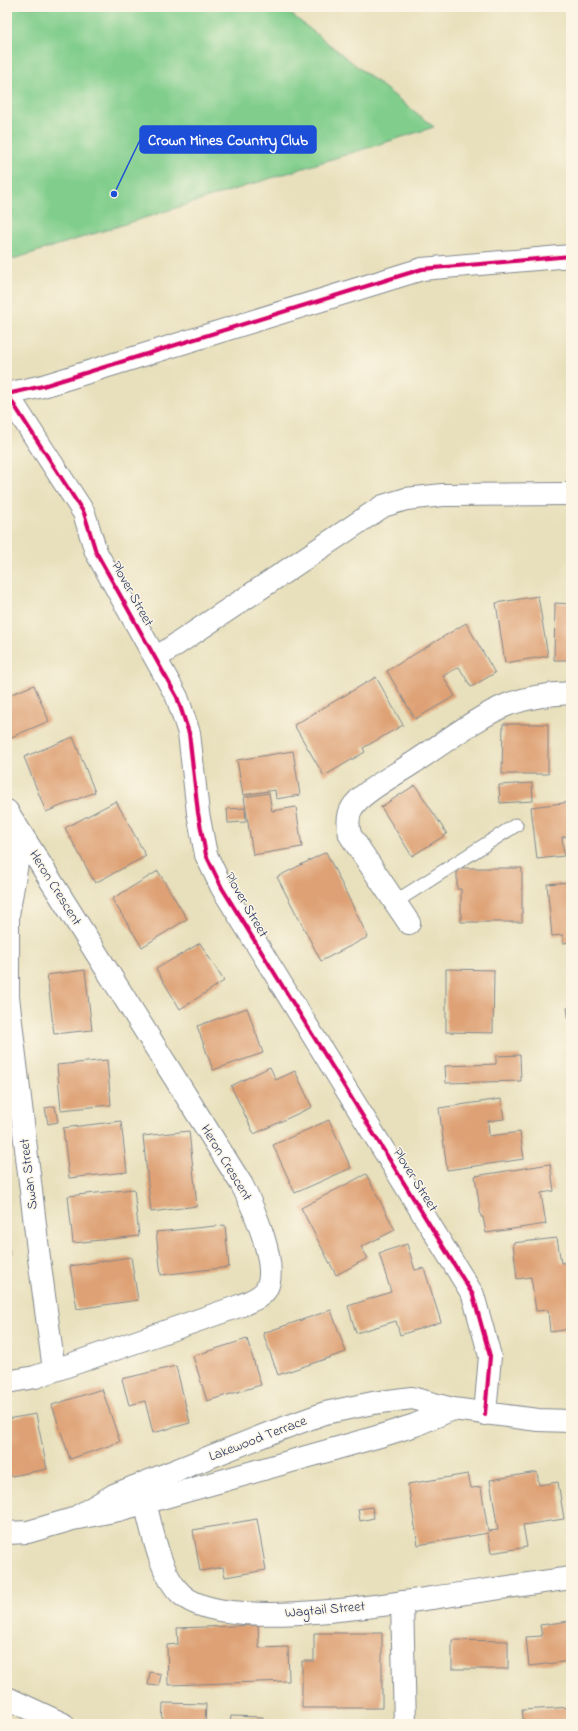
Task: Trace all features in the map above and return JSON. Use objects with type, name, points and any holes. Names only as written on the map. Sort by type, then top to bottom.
[{"type":"street","points":[[7,394],[43,386],[422,270],[571,256]]},
{"type":"street","name":"Plover Street","points":[[7,394],[84,513],[96,552],[177,697],[189,733],[198,813],[206,855],[222,888],[473,1295],[490,1356],[485,1414]]},
{"type":"street","points":[[156,658],[383,506],[406,499],[443,495],[571,494]]},
{"type":"street","points":[[409,923],[350,834],[348,821],[352,808],[369,792],[485,716],[507,705],[529,697],[571,693]]},
{"type":"street","name":"Heron Crescent","points":[[7,811],[242,1185],[258,1220],[271,1272],[265,1291],[254,1300],[35,1377],[7,1382]]},
{"type":"street","name":"Swan Street","points":[[22,835],[8,915],[8,997],[54,1370]]},
{"type":"street","name":"Lakewood Terrace","points":[[7,1533],[28,1532],[73,1518],[118,1510],[143,1494],[270,1433],[326,1414],[373,1403],[412,1398],[453,1409],[485,1414],[538,1420],[571,1421]]},
{"type":"street","name":"Lakewood Terrace","points":[[143,1494],[388,1434],[415,1425],[453,1409]]},
{"type":"street","name":"Wagtail Street","points":[[143,1494],[158,1550],[173,1585],[197,1605],[220,1610],[281,1614],[309,1613],[402,1602],[571,1578]]},
{"type":"street","points":[[402,1602],[405,1724]]},
{"type":"street","points":[[11,1705],[63,1724]]},
{"type":"lane","points":[[395,902],[516,825]]},
{"type":"green space","points":[[7,7],[282,7],[434,127],[7,261]]},
{"type":"building","points":[[538,596],[548,656],[505,663],[496,603]]},
{"type":"building","points":[[555,603],[571,604],[571,660],[554,660]]},
{"type":"building","points":[[466,623],[495,673],[471,687],[459,667],[443,676],[455,696],[415,719],[387,671]]},
{"type":"building","points":[[376,677],[403,725],[363,748],[365,752],[324,776],[294,725]]},
{"type":"building","points":[[34,685],[49,721],[7,739],[7,696]]},
{"type":"building","points":[[503,724],[548,724],[548,774],[502,774]]},
{"type":"building","points":[[73,737],[95,792],[46,812],[24,757]]},
{"type":"building","points":[[293,751],[300,795],[276,799],[275,790],[243,795],[237,760]]},
{"type":"building","points":[[532,783],[533,801],[500,803],[499,785]]},
{"type":"building","points":[[415,785],[447,834],[412,856],[381,807]]},
{"type":"building","points":[[269,793],[272,811],[296,807],[302,847],[253,855],[244,797]]},
{"type":"building","points":[[116,801],[146,856],[95,883],[65,828]]},
{"type":"building","points":[[571,802],[571,836],[562,837],[564,856],[537,859],[531,807]]},
{"type":"building","points":[[245,808],[246,822],[228,823],[227,809]]},
{"type":"building","points":[[326,852],[368,937],[321,961],[277,877]]},
{"type":"building","points":[[457,868],[522,868],[522,922],[461,922],[461,889],[457,889]]},
{"type":"building","points":[[158,871],[187,919],[142,947],[112,899]]},
{"type":"building","points":[[571,882],[571,942],[563,943],[563,935],[552,936],[547,884]]},
{"type":"building","points":[[200,943],[224,981],[180,1009],[156,969]]},
{"type":"building","points":[[446,969],[494,970],[493,1033],[446,1032]]},
{"type":"building","points":[[85,970],[92,1030],[54,1034],[47,975]]},
{"type":"building","points":[[571,1007],[571,1030],[570,1030],[567,1008]]},
{"type":"building","points":[[247,1008],[263,1053],[213,1070],[197,1026]]},
{"type":"building","points":[[520,1055],[521,1081],[446,1083],[445,1066],[496,1064],[496,1056]]},
{"type":"building","points":[[107,1060],[111,1105],[61,1110],[57,1065]]},
{"type":"building","points":[[270,1067],[276,1080],[295,1071],[312,1107],[254,1134],[231,1086]]},
{"type":"building","points":[[501,1099],[504,1119],[488,1121],[489,1136],[520,1132],[524,1159],[447,1170],[439,1108]]},
{"type":"building","points":[[55,1106],[58,1122],[48,1124],[45,1108]]},
{"type":"building","points":[[329,1120],[351,1168],[295,1193],[273,1145]]},
{"type":"building","points":[[121,1121],[127,1172],[69,1178],[63,1128]]},
{"type":"building","points":[[189,1131],[197,1206],[151,1212],[143,1136]]},
{"type":"building","points":[[550,1164],[554,1191],[541,1193],[546,1224],[486,1233],[483,1217],[481,1217],[475,1176]]},
{"type":"building","points":[[366,1174],[395,1230],[361,1247],[368,1258],[336,1275],[301,1208]]},
{"type":"building","points":[[134,1189],[139,1236],[73,1243],[68,1196]]},
{"type":"building","points":[[225,1225],[229,1267],[161,1275],[156,1232]]},
{"type":"building","points":[[7,1235],[10,1256],[7,1256]]},
{"type":"building","points":[[557,1238],[561,1263],[571,1262],[571,1329],[550,1332],[548,1310],[536,1311],[531,1277],[517,1279],[513,1243]]},
{"type":"building","points":[[407,1244],[415,1270],[424,1268],[441,1322],[400,1335],[396,1321],[356,1333],[348,1306],[391,1292],[379,1253]]},
{"type":"building","points":[[131,1257],[138,1300],[77,1309],[70,1266]]},
{"type":"building","points":[[331,1310],[346,1352],[278,1375],[263,1333]]},
{"type":"building","points":[[247,1339],[261,1385],[207,1401],[193,1356]]},
{"type":"building","points":[[176,1366],[190,1423],[153,1433],[145,1401],[129,1405],[122,1379]]},
{"type":"building","points":[[102,1389],[120,1442],[70,1459],[52,1405]]},
{"type":"building","points":[[36,1414],[47,1469],[7,1477],[7,1419]]},
{"type":"building","points":[[537,1472],[539,1485],[558,1482],[564,1519],[523,1525],[527,1547],[491,1553],[488,1533],[418,1545],[408,1484],[468,1474],[471,1488],[481,1487],[488,1531],[498,1530],[490,1480]]},
{"type":"building","points":[[372,1507],[374,1518],[360,1521],[358,1509]]},
{"type":"building","points":[[257,1519],[266,1570],[225,1577],[223,1567],[200,1571],[193,1530]]},
{"type":"building","points":[[570,1621],[571,1661],[529,1666],[526,1637],[542,1636],[540,1625]]},
{"type":"building","points":[[258,1625],[259,1648],[288,1647],[289,1681],[168,1685],[167,1645],[178,1644],[177,1628]]},
{"type":"building","points":[[314,1633],[382,1633],[382,1708],[302,1708],[302,1661],[314,1661]]},
{"type":"building","points":[[452,1640],[508,1641],[508,1669],[452,1669]]},
{"type":"building","points":[[567,1666],[571,1666],[571,1679],[569,1679]]},
{"type":"building","points":[[150,1672],[161,1674],[159,1686],[148,1685]]},
{"type":"building","points":[[163,1703],[206,1704],[205,1724],[162,1724]]},
{"type":"building","points":[[571,1707],[571,1724],[524,1724],[522,1710]]},
{"type":"building","points":[[231,1716],[263,1717],[263,1724],[230,1724]]},
{"type":"cycle path","points":[[485,1414],[490,1356],[473,1295],[222,888],[206,855],[198,813],[189,733],[177,697],[96,552],[84,513],[7,394],[43,386],[422,269],[571,256]]},
{"type":"place","name":"Crown Mines Country Club","points":[[114,194]]}]
